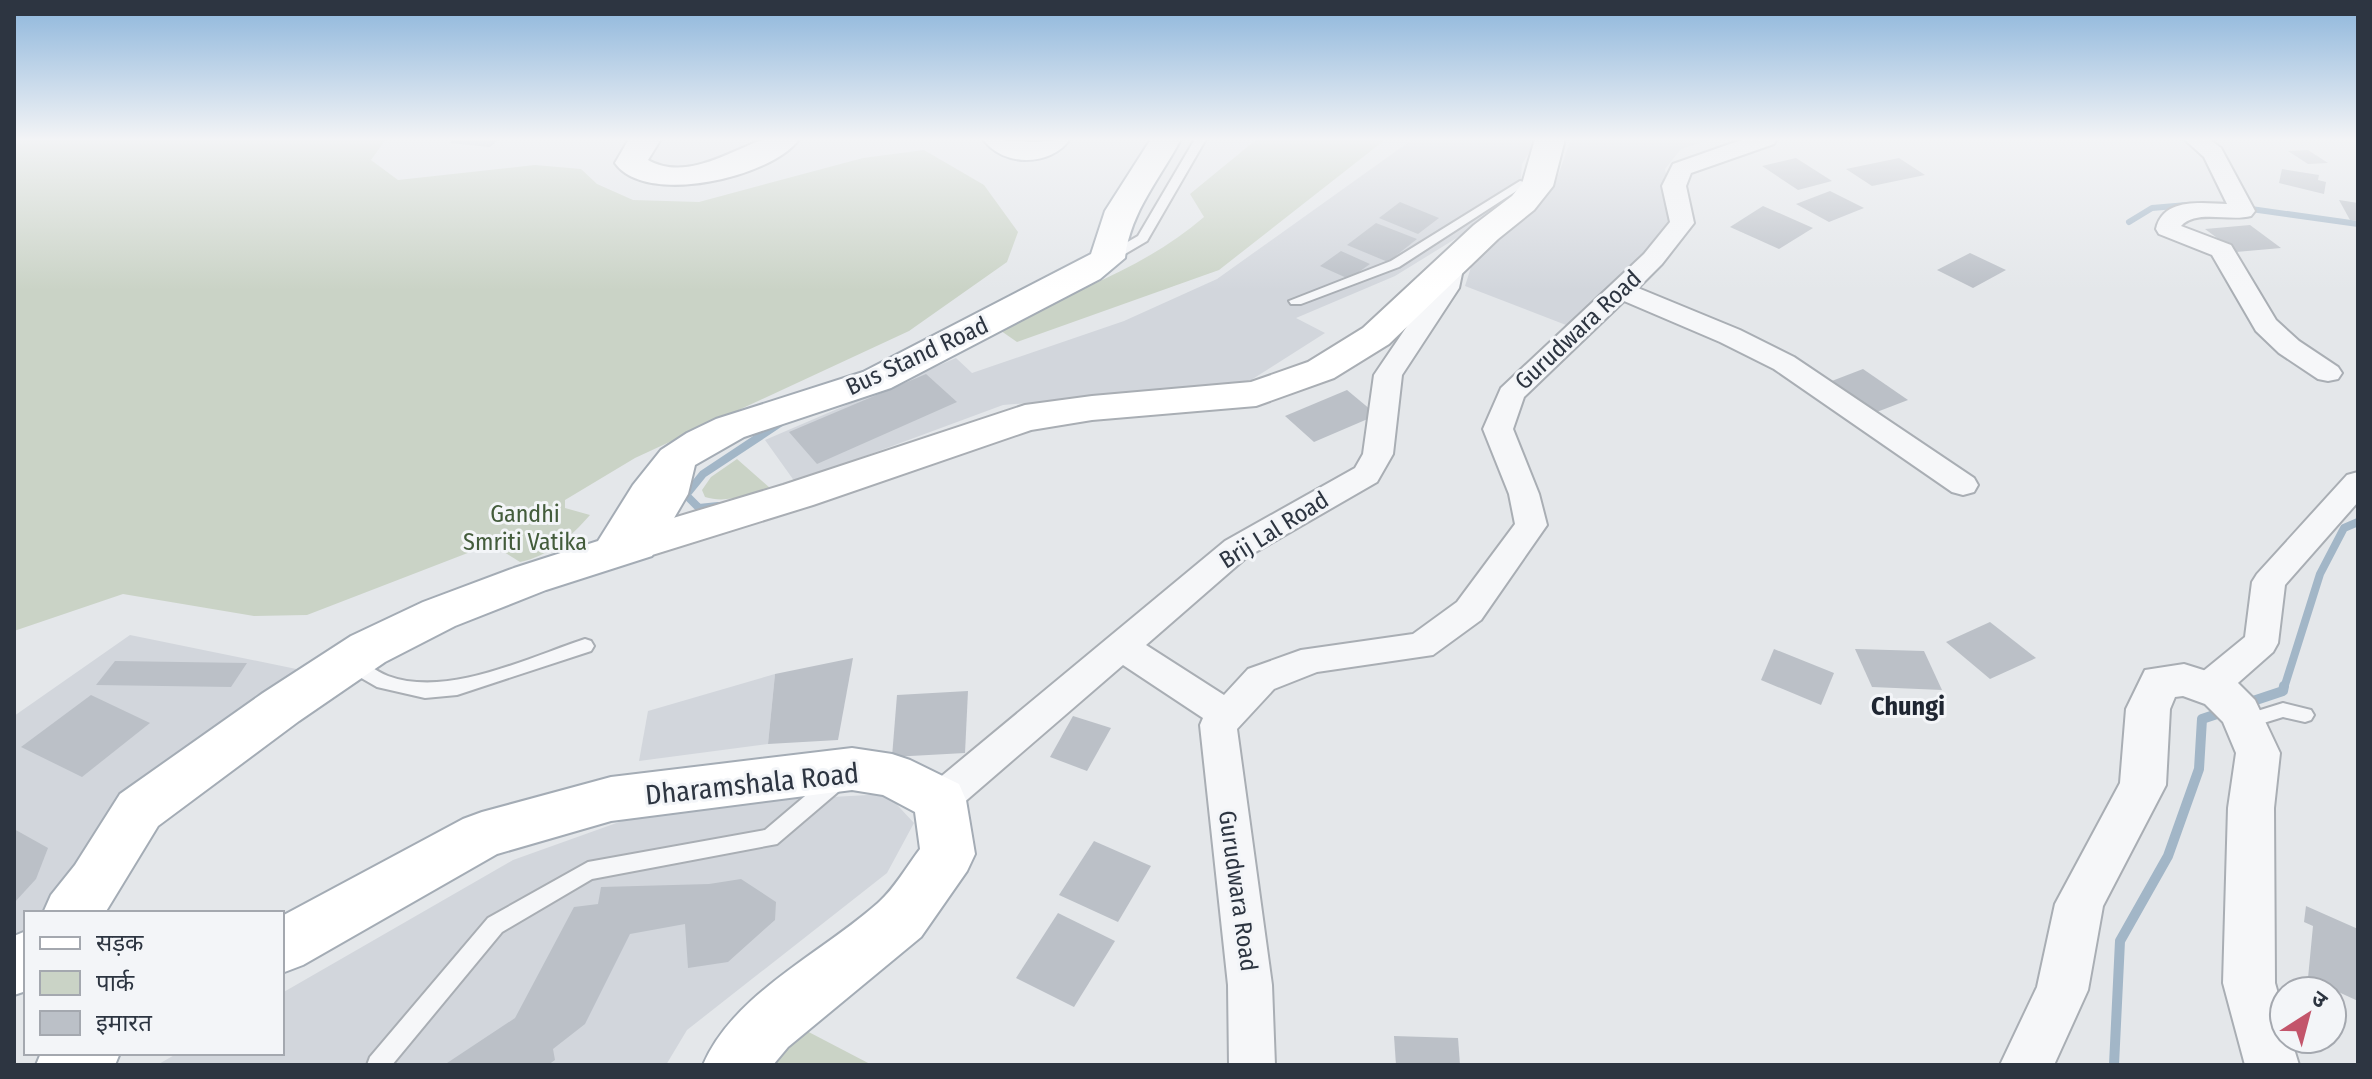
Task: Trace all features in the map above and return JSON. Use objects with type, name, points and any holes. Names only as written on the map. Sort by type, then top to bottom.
[{"type":"main road","points":[[1108,258],[1109,237],[1124,202],[1135,189]]},
{"type":"main road","points":[[73,911],[95,882],[139,810],[246,731],[348,662],[439,614],[530,579],[798,495],[1025,418],[1092,408],[1256,394],[1321,370],[1376,336],[1534,189]]},
{"type":"main road","name":"Bus Stand Road","points":[[624,550],[648,495],[676,459],[701,442],[730,428],[877,380],[1088,272],[1108,258]]},
{"type":"main road","name":"Dharamshala Road","points":[[284,945],[482,835],[611,799],[852,769],[892,775],[940,800]]},
{"type":"main road","points":[[734,1065],[767,1026],[901,919],[948,854],[940,800]]},
{"type":"main road","points":[[67,1065],[85,1055]]},
{"type":"street","name":"Gurudwara Road","points":[[1252,1065],[1250,985],[1218,725],[1261,679],[1313,659],[1421,646],[1469,611],[1531,525],[1524,494],[1498,429],[1511,394],[1653,259],[1682,223],[1675,189]]},
{"type":"street","points":[[2232,189],[2243,211],[2187,210],[2170,220],[2168,229],[2222,250],[2265,325],[2289,347],[2328,373]]},
{"type":"street","name":"Brij Lal Road","points":[[940,800],[1236,549],[1366,475],[1378,454],[1388,375],[1446,288],[1450,269]]},
{"type":"street","points":[[1621,290],[1730,336],[1784,363],[1963,485]]},
{"type":"street","points":[[2228,703],[2261,643],[2269,582],[2358,482]]},
{"type":"street","points":[[1122,647],[1227,715]]},
{"type":"street","points":[[2027,1065],[2062,990],[2079,904],[2143,785],[2148,709],[2160,682],[2184,680],[2228,703],[2258,753],[2251,808],[2249,983],[2272,1065]]},
{"type":"lane","points":[[1108,258],[1143,238],[1172,189]]},
{"type":"lane","points":[[1296,301],[1395,264],[1512,189]]},
{"type":"lane","points":[[348,662],[383,682],[425,691],[457,688],[585,646]]},
{"type":"lane","points":[[2228,703],[2305,715]]},
{"type":"lane","points":[[378,1065],[495,925],[588,871],[770,838],[852,769]]},
{"type":"shaded area","points":[[1343,189],[1520,189],[1507,207],[1395,276],[1296,318],[1325,333],[1251,380],[1193,390],[1003,405],[795,482],[765,440],[956,358],[972,373],[1124,321],[1217,279]]},
{"type":"shaded area","points":[[1551,189],[1669,189],[1674,210],[1668,235],[1566,325],[1465,286],[1472,264]]},
{"type":"shaded area","points":[[130,635],[306,671],[163,771],[87,844],[86,868],[54,911],[24,911],[24,944],[14,952],[14,716]]},
{"type":"shaded area","points":[[775,674],[768,744],[639,761],[648,711]]},
{"type":"shaded area","points":[[887,794],[914,823],[887,873],[687,1030],[666,1065],[157,1065],[174,1055],[284,1055],[284,992],[513,860],[664,806]]},
{"type":"green space","name":"Gandhi Smriti Vatika","points":[[14,189],[609,189],[633,200],[699,202],[746,189],[987,189],[1018,232],[1007,262],[909,331],[635,458],[565,500],[565,508],[590,515],[567,538],[531,559],[520,562],[491,544],[307,615],[254,616],[123,594],[14,631]]},
{"type":"green space","points":[[1196,189],[1322,189],[1219,270],[1017,342],[994,326],[1104,279],[1156,252],[1204,217],[1190,194]]},
{"type":"green space","points":[[737,459],[770,488],[730,499],[705,497],[702,490],[711,477]]},
{"type":"green space","points":[[801,1028],[870,1064],[769,1065]]},
{"type":"building","points":[[2305,189],[2325,189],[2324,194]]},
{"type":"building","points":[[1830,191],[1864,208],[1829,222],[1796,204]]},
{"type":"building","points":[[2339,200],[2358,203],[2358,221],[2350,220]]},
{"type":"building","points":[[1400,202],[1439,218],[1418,234],[1379,218]]},
{"type":"building","points":[[1763,206],[1813,228],[1779,249],[1730,227]]},
{"type":"building","points":[[1376,223],[1417,239],[1388,262],[1347,245]]},
{"type":"building","points":[[2250,225],[2281,248],[2236,252],[2205,229]]},
{"type":"building","points":[[1341,251],[1370,264],[1349,279],[1320,266]]},
{"type":"building","points":[[1970,253],[2006,270],[1973,288],[1937,270]]},
{"type":"building","points":[[1863,369],[1908,400],[1869,415],[1824,384]]},
{"type":"building","points":[[926,374],[957,402],[817,464],[789,432]]},
{"type":"building","points":[[1347,390],[1377,415],[1314,442],[1285,416]]},
{"type":"building","points":[[1990,622],[2036,658],[1990,679],[1946,642]]},
{"type":"building","points":[[1774,649],[1834,673],[1821,705],[1761,680]]},
{"type":"building","points":[[1855,649],[1924,651],[1942,690],[1872,687]]},
{"type":"building","points":[[853,658],[838,740],[768,744],[775,674]]},
{"type":"building","points":[[115,661],[247,663],[231,687],[96,685]]},
{"type":"building","points":[[968,691],[965,753],[892,757],[897,695]]},
{"type":"building","points":[[91,695],[150,723],[82,777],[21,747]]},
{"type":"building","points":[[1073,716],[1111,728],[1087,771],[1050,757]]},
{"type":"building","points":[[14,829],[48,848],[36,879],[14,903]]},
{"type":"building","points":[[1094,841],[1151,866],[1118,922],[1059,895]]},
{"type":"building","points":[[741,879],[776,902],[775,920],[728,962],[688,968],[685,924],[630,934],[585,1024],[553,1049],[555,1060],[548,1065],[444,1065],[515,1018],[574,907],[598,904],[601,887],[709,884]]},
{"type":"building","points":[[2306,906],[2358,929],[2358,1001],[2348,996],[2348,975],[2308,975],[2313,926],[2304,922]]},
{"type":"building","points":[[1058,913],[1115,941],[1074,1007],[1016,978]]},
{"type":"building","points":[[1394,1036],[1458,1038],[1460,1065],[1396,1065]]},
{"type":"waterway","points":[[2129,222],[2152,208],[2187,205]]},
{"type":"waterway","points":[[2244,208],[2358,224]]},
{"type":"waterway","points":[[718,506],[699,508],[686,495],[703,474],[780,423]]},
{"type":"waterway","points":[[2284,688],[2320,574],[2344,528],[2358,522]]},
{"type":"waterway","points":[[2247,703],[2283,691],[2284,686]]},
{"type":"waterway","points":[[2114,1065],[2120,941],[2168,856],[2199,769],[2202,719],[2223,712]]},
{"type":"district","name":"Chungi","points":[[1908,706]]}]
